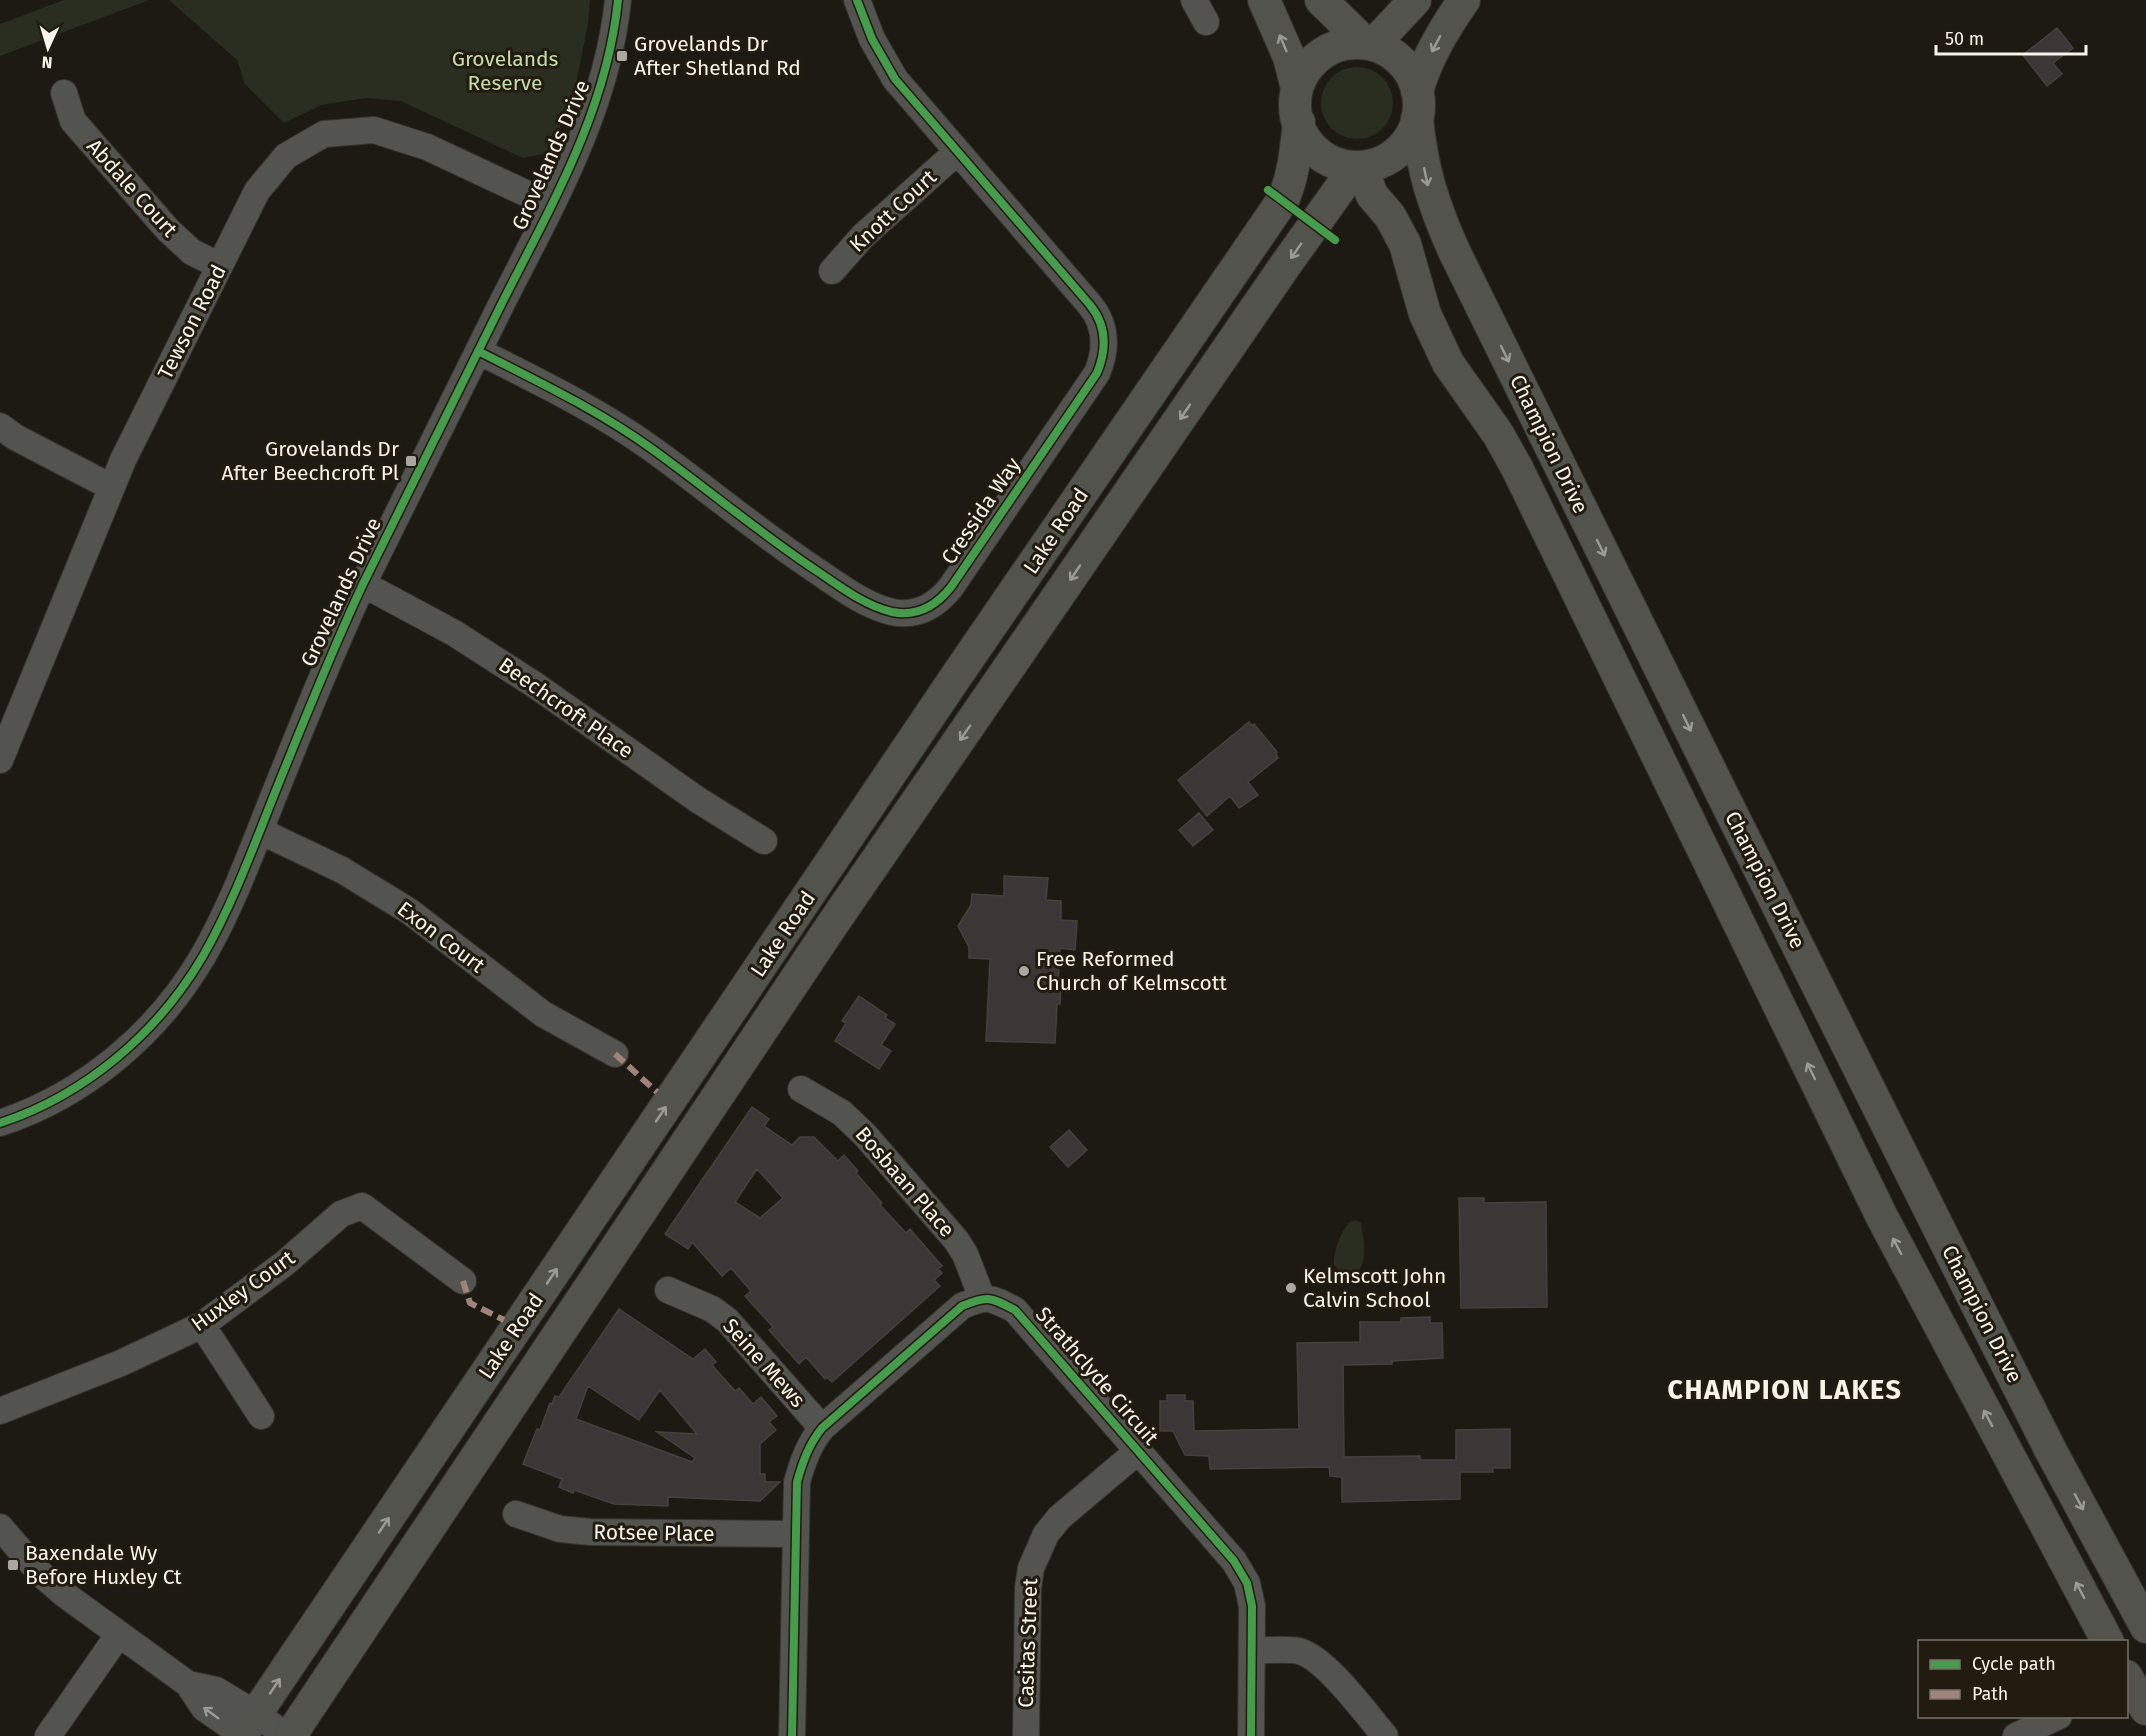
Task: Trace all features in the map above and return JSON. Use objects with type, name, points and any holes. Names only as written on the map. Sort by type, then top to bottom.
[{"type":"main road","points":[[1264,0],[1289,57],[1297,88],[1296,111],[1309,143],[1316,153],[1335,165],[1358,169],[1380,163],[1397,152],[1409,136],[1424,67],[1442,33],[1464,0]]},
{"type":"main road","points":[[1322,0],[1369,43],[1399,58],[1411,73],[1417,105]]},
{"type":"main road","points":[[1297,88],[1307,68],[1323,52],[1344,43],[1369,43],[1415,0]]},
{"type":"main road","name":"Champion Drive","points":[[1417,105],[1428,185],[1438,216],[1455,254],[1983,1317],[2146,1627]]},
{"type":"main road","name":"Lake Road","points":[[246,1730],[908,748],[1284,198],[1295,161],[1299,122]]},
{"type":"main road","name":"Champion Drive","points":[[1358,169],[1372,195],[1390,216],[1405,244],[1425,314],[1448,363],[1498,434],[1517,468],[1882,1217],[2107,1640]]},
{"type":"main road","name":"Lake Road","points":[[288,1736],[832,925],[1290,258],[1358,169]]},
{"type":"main road","points":[[908,748],[939,770]]},
{"type":"street","name":"Grovelands Drive","points":[[0,1123],[67,1093],[120,1056],[172,1002],[203,956],[221,922],[333,649],[363,584],[584,135],[604,80],[618,0]]},
{"type":"street","name":"Cressida Way","points":[[478,351],[552,389],[651,448],[773,542],[844,589],[870,603],[894,612],[906,613],[928,609],[937,603],[951,587],[1089,384],[1103,358],[1105,347],[1102,327],[1096,312],[887,68],[872,39],[857,0]]},
{"type":"street","name":"Abdale Court","points":[[64,93],[73,121],[168,230],[192,252],[220,266]]},
{"type":"street","name":"Tewson Road","points":[[0,759],[123,460],[257,191],[286,156],[324,134],[374,130],[427,147],[551,205]]},
{"type":"street","name":"Knott Court","points":[[832,271],[863,236],[957,152]]},
{"type":"street","points":[[0,426],[15,437],[111,487]]},
{"type":"street","name":"Beechcroft Place","points":[[363,584],[454,633],[535,685],[698,800],[764,841]]},
{"type":"street","name":"Exon Court","points":[[260,831],[342,870],[409,911],[543,1014],[615,1054]]},
{"type":"street","name":"Bosbaan Place","points":[[801,1089],[842,1113],[865,1135],[965,1254],[982,1298]]},
{"type":"street","name":"Huxley Court","points":[[0,1411],[121,1363],[202,1324],[285,1263],[341,1214],[362,1206],[463,1281]]},
{"type":"street","name":"Seine Mews","points":[[668,1290],[712,1309],[728,1320],[822,1428]]},
{"type":"street","points":[[792,1736],[797,1482],[811,1442],[822,1428],[962,1306],[982,1298]]},
{"type":"street","name":"Strathclyde Circuit","points":[[982,1298],[999,1301],[1015,1310],[1234,1561],[1247,1583],[1251,1602],[1251,1736]]},
{"type":"street","points":[[202,1324],[261,1416]]},
{"type":"street","name":"Casitas Street","points":[[1026,1736],[1028,1588],[1031,1568],[1038,1548],[1059,1518],[1138,1451]]},
{"type":"street","name":"Rotsee Place","points":[[516,1514],[560,1529],[590,1532],[795,1534]]},
{"type":"street","points":[[0,1527],[41,1574],[64,1594],[188,1684],[204,1708],[246,1730],[288,1736]]},
{"type":"street","points":[[48,1736],[119,1634]]},
{"type":"street","points":[[1252,1650],[1298,1651],[1313,1658],[1327,1669],[1385,1736]]},
{"type":"street","points":[[2016,1736],[2055,1718]]},
{"type":"green space","points":[[64,0],[149,0],[0,56],[0,24]]},
{"type":"green space","name":"Grovelands Reserve","points":[[169,0],[590,0],[588,24],[573,99],[548,153],[523,158],[401,101],[366,98],[321,105],[284,123],[245,84],[237,60]]},
{"type":"green space","points":[[1357,67],[1377,73],[1387,83],[1393,103],[1387,123],[1377,133],[1357,139],[1337,133],[1327,123],[1321,103],[1327,83],[1337,73]]},
{"type":"green space","points":[[1356,1220],[1361,1223],[1363,1262],[1357,1272],[1340,1272],[1334,1265],[1336,1248],[1347,1225]]},
{"type":"building","points":[[2057,28],[2073,48],[2053,63],[2062,74],[2047,86],[2023,55]]},
{"type":"building","points":[[1249,722],[1253,726],[1254,724],[1277,752],[1278,758],[1248,782],[1258,795],[1239,808],[1230,796],[1207,816],[1178,780]]},
{"type":"building","points":[[1199,813],[1213,830],[1193,846],[1179,830]]},
{"type":"building","name":"Free Reformed Church of Kelmscott","points":[[1004,876],[1048,878],[1046,900],[1061,901],[1061,920],[1077,921],[1075,950],[1060,948],[1058,984],[1061,984],[1060,1004],[1057,1004],[1055,1043],[986,1041],[990,959],[969,958],[969,947],[958,926],[971,905],[972,894],[1004,896]]},
{"type":"building","points":[[859,996],[887,1015],[885,1018],[895,1024],[881,1045],[891,1051],[879,1069],[835,1041],[846,1023],[842,1021]]},
{"type":"building","points":[[752,1107],[769,1119],[764,1126],[792,1145],[800,1137],[814,1137],[838,1161],[844,1155],[882,1203],[880,1205],[906,1233],[910,1229],[942,1266],[938,1269],[942,1273],[934,1280],[940,1286],[832,1382],[827,1377],[825,1379],[806,1357],[799,1364],[769,1330],[773,1327],[745,1296],[751,1291],[731,1268],[722,1276],[692,1242],[688,1249],[665,1234]],"holes":[[[757,1169],[783,1198],[760,1218],[735,1202]]]},
{"type":"building","points":[[1069,1130],[1087,1150],[1068,1167],[1050,1147]]},
{"type":"building","points":[[1459,1198],[1484,1198],[1484,1203],[1546,1202],[1547,1307],[1461,1308]]},
{"type":"building","points":[[619,1309],[693,1359],[705,1349],[716,1362],[712,1365],[735,1391],[739,1388],[753,1404],[761,1397],[777,1416],[769,1422],[776,1430],[760,1444],[760,1474],[765,1474],[765,1482],[780,1482],[760,1501],[668,1497],[668,1506],[614,1504],[574,1490],[573,1493],[559,1487],[562,1479],[523,1464],[550,1403],[552,1404],[555,1396],[559,1397]],"holes":[[[588,1386],[639,1420],[660,1390],[697,1434],[657,1432],[695,1458],[692,1462],[576,1419]]]},
{"type":"building","points":[[1430,1317],[1430,1323],[1442,1323],[1443,1358],[1392,1361],[1392,1364],[1343,1365],[1344,1457],[1420,1456],[1420,1460],[1456,1460],[1456,1430],[1510,1429],[1510,1468],[1492,1468],[1493,1472],[1460,1472],[1460,1499],[1342,1502],[1342,1477],[1330,1476],[1329,1467],[1210,1469],[1209,1456],[1185,1455],[1173,1431],[1160,1431],[1160,1401],[1167,1401],[1167,1395],[1185,1395],[1185,1401],[1193,1401],[1194,1431],[1299,1429],[1297,1343],[1360,1342],[1360,1322],[1401,1322],[1401,1318]]},
{"type":"marked path","points":[[615,1054],[657,1092]]},
{"type":"marked path","points":[[463,1281],[470,1303],[504,1320]]},
{"type":"cycle path","points":[[0,1123],[61,1096],[116,1058],[164,1011],[203,956],[233,895],[363,584],[574,156],[602,80],[612,41],[618,0]]},
{"type":"cycle path","points":[[478,351],[610,421],[777,543],[864,601],[892,612],[910,613],[939,600],[951,587],[1097,373],[1103,355],[1104,338],[1100,321],[1090,305],[895,79],[872,39],[857,0]]},
{"type":"cycle path","points":[[1268,190],[1335,240]]},
{"type":"cycle path","points":[[792,1736],[797,1482],[807,1453],[822,1428],[962,1306],[984,1299],[1000,1302],[1015,1310],[1234,1561],[1247,1583],[1252,1606],[1251,1736]]},
{"type":"place","name":"Grovelands Dr After Shetland Rd","points":[[622,56]]},
{"type":"place","name":"Grovelands Dr After Beechcroft Pl","points":[[411,461]]},
{"type":"place","name":"Free Reformed Church of Kelmscott","points":[[1024,971]]},
{"type":"place","name":"Kelmscott John Calvin School","points":[[1291,1288]]},
{"type":"place","name":"Baxendale Wy Before Huxley Ct","points":[[13,1565]]},
{"type":"district","name":"CHAMPION LAKES","points":[[1785,1390]]}]
